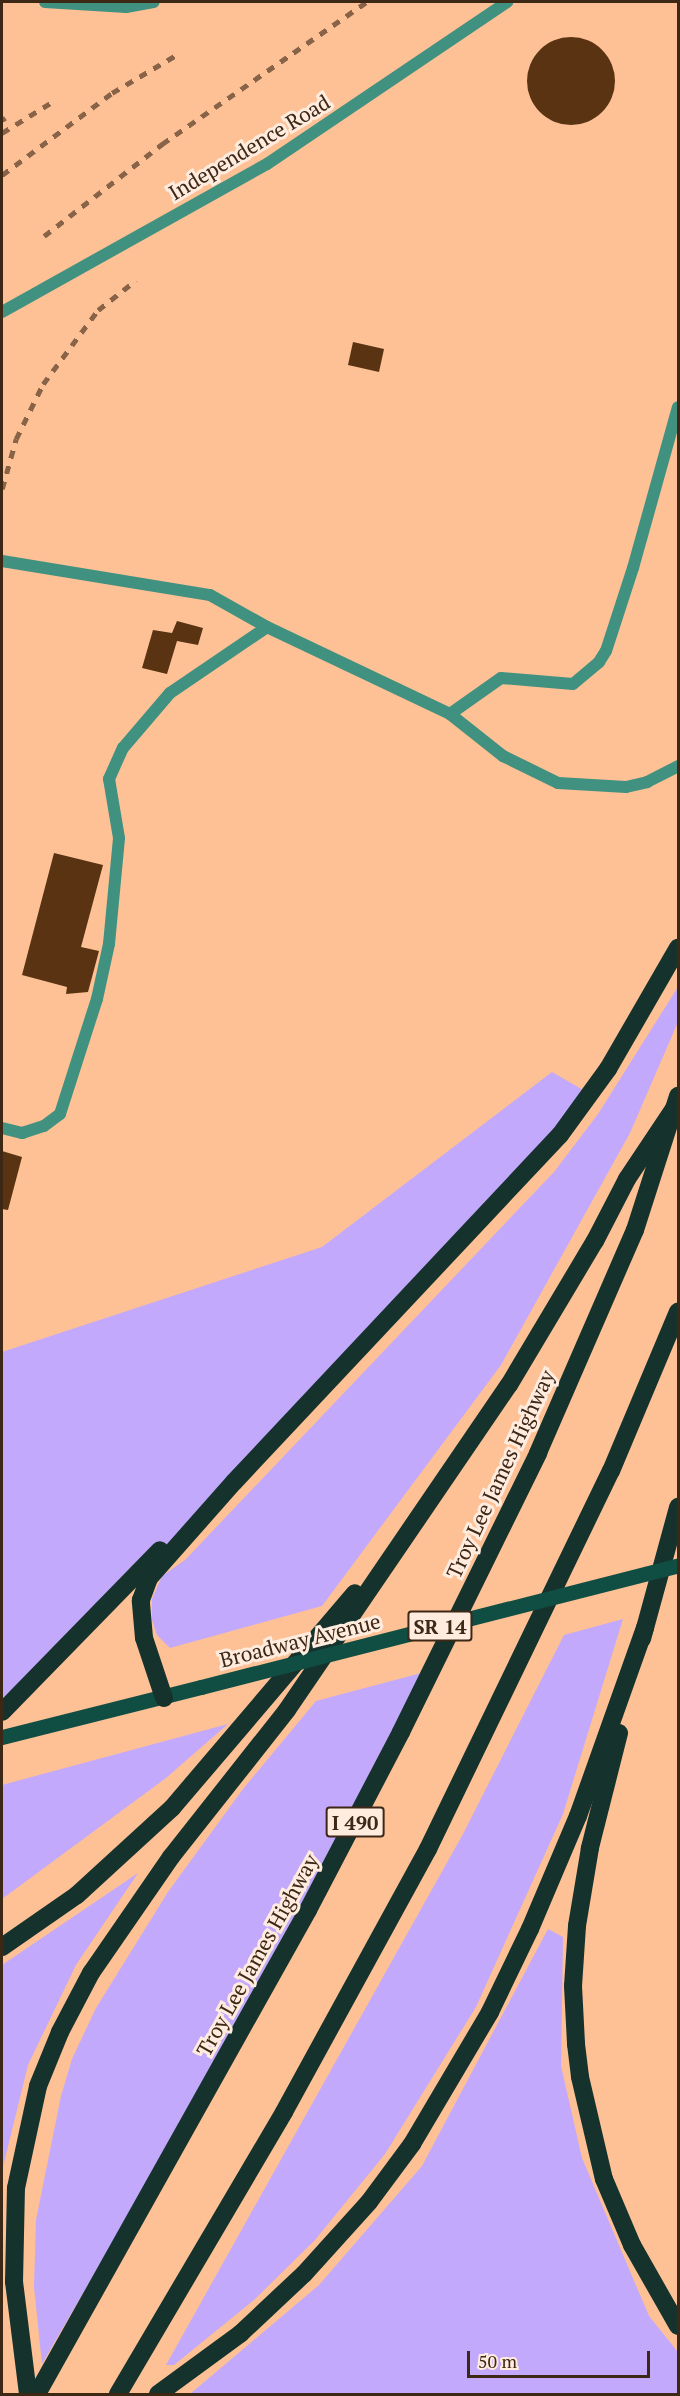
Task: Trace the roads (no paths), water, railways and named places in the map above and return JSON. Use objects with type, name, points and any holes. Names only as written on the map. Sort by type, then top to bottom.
[{"type":"highway","points":[[164,1698],[144,1638],[141,1600],[149,1578],[234,1482],[507,1195],[560,1135],[608,1069],[678,948]]},
{"type":"highway","points":[[28,2394],[14,2282],[16,2188],[24,2142],[38,2086],[60,2032],[91,1973],[171,1857],[287,1710],[509,1385],[596,1241],[627,1179],[676,1103]]},
{"type":"highway","name":"Troy Lee James Highway","points":[[37,2394],[308,1910],[401,1732],[538,1453],[635,1230],[676,1103]]},
{"type":"highway","points":[[118,2394],[284,2112],[428,1850],[611,1471],[678,1312]]},
{"type":"highway","points":[[2,1712],[138,1571],[234,1482]]},
{"type":"highway","points":[[678,1507],[590,1848],[577,1926],[573,1986],[580,2077],[604,2179],[632,2245],[678,2326]]},
{"type":"highway","points":[[2,1947],[77,1895],[172,1808],[418,1519]]},
{"type":"highway","points":[[158,2394],[240,2334],[304,2274],[369,2202],[412,2144],[490,2012],[578,1816],[645,1628]]},
{"type":"main road","name":"Broadway Avenue","points":[[2,1737],[164,1698],[678,1565]]},
{"type":"street","points":[[45,2],[126,7],[154,2]]},
{"type":"street","name":"Independence Road","points":[[2,312],[267,164],[507,2]]},
{"type":"street","points":[[450,714],[501,678],[573,684],[599,662],[606,651],[633,568],[678,407]]},
{"type":"street","points":[[2,561],[210,595],[267,627],[450,714],[503,756],[558,783],[626,787],[647,782],[678,765]]},
{"type":"street","points":[[2,1128],[22,1133],[44,1126],[60,1114],[97,999],[109,944],[119,838],[109,779],[123,748],[170,693],[267,627]]},
{"type":"railway","points":[[44,236],[162,144],[366,2]]},
{"type":"railway","points":[[2,175],[112,93],[178,54]]},
{"type":"railway","points":[[2,133],[52,102]]},
{"type":"railway","points":[[2,489],[16,439],[43,384],[98,310],[136,280]]}]
